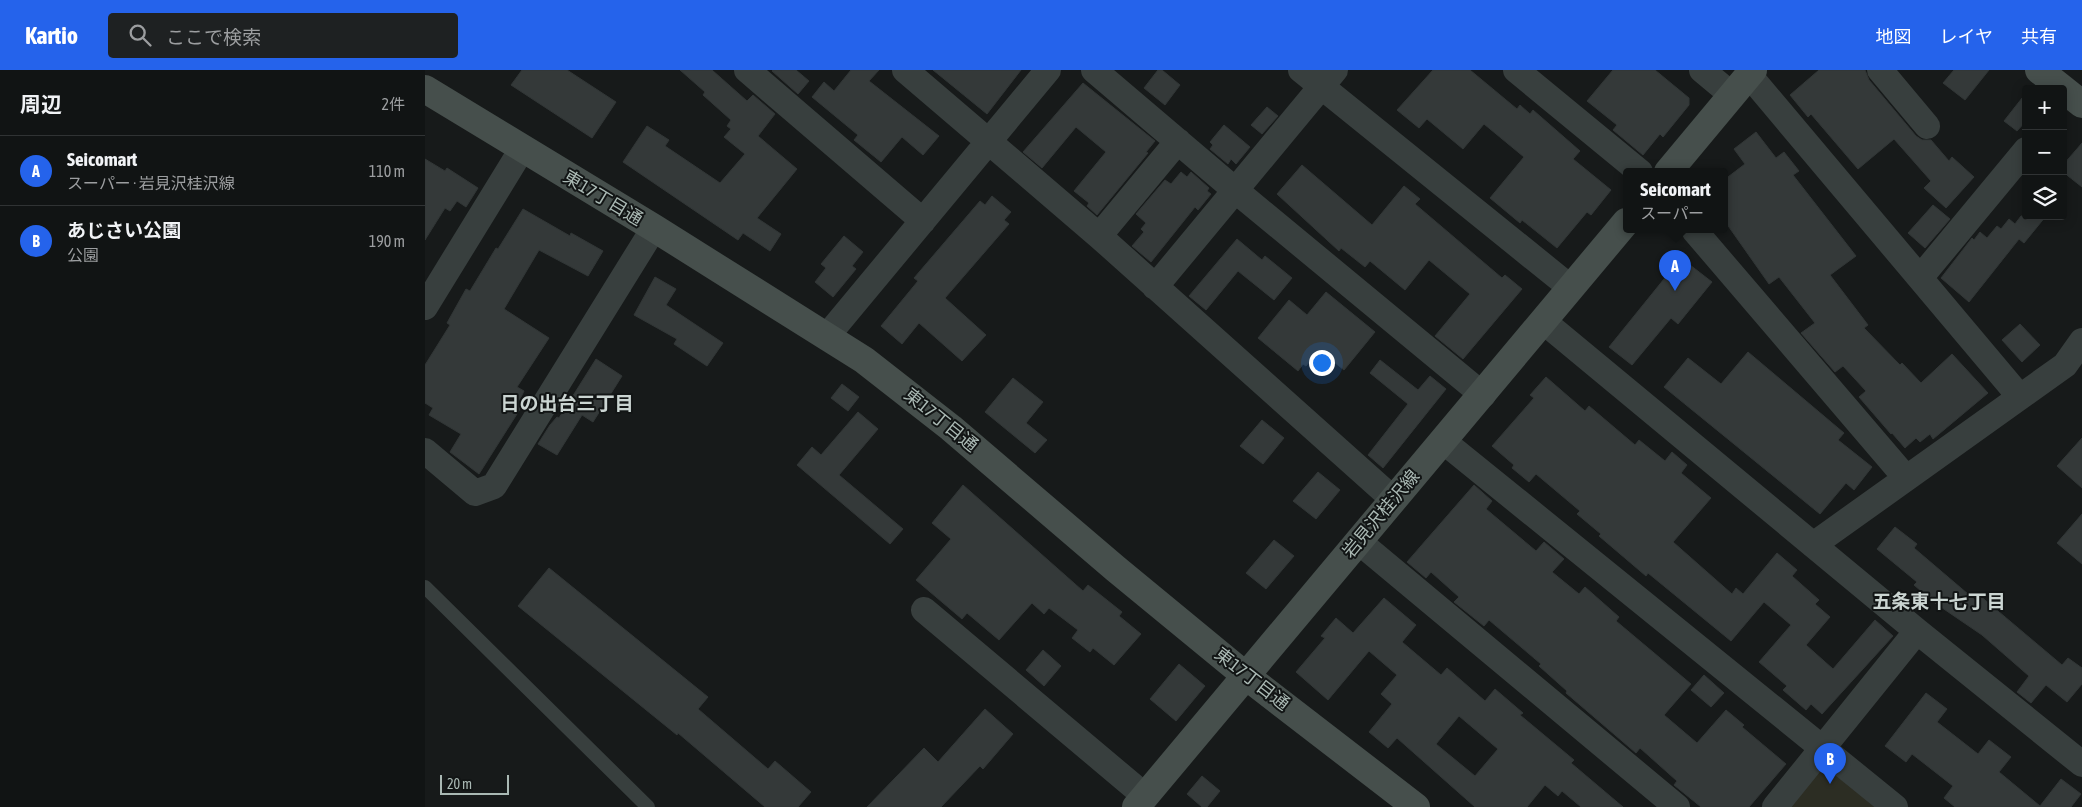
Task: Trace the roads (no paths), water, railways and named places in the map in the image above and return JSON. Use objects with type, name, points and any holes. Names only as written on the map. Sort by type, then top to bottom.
[{"type":"street","points":[[747,70],[923,221]]},
{"type":"street","points":[[905,70],[991,140],[1393,499]]},
{"type":"street","points":[[827,336],[1048,70]]},
{"type":"street","points":[[1095,70],[1235,190],[1483,395]]},
{"type":"street","points":[[1301,70],[1328,78],[1571,288]]},
{"type":"street","points":[[1516,70],[1635,168]]},
{"type":"street","points":[[1702,70],[1745,80],[1920,278],[2020,397]]},
{"type":"street","points":[[1880,70],[1927,126]]},
{"type":"street","points":[[2039,70],[2069,96]]},
{"type":"street","points":[[1155,287],[1328,78]]},
{"type":"street","points":[[1671,168],[1745,80]]},
{"type":"street","name":"東17丁目通","points":[[425,90],[654,228],[827,336],[886,377],[951,428],[1123,575],[1246,676],[1416,807]]},
{"type":"street","points":[[1099,236],[1178,141]]},
{"type":"street","points":[[425,306],[522,149]]},
{"type":"street","points":[[1920,278],[2022,155]]},
{"type":"street","name":"岩見沢桂沢線","points":[[1141,802],[1623,226]]},
{"type":"street","points":[[425,451],[475,493],[494,486],[654,228]]},
{"type":"street","points":[[1697,233],[1905,478]]},
{"type":"street","points":[[1543,321],[1917,631],[2082,764]]},
{"type":"street","points":[[1813,545],[2065,365],[2082,341]]},
{"type":"street","points":[[1443,441],[1895,807]]},
{"type":"street","points":[[1358,541],[1677,807]]},
{"type":"street","points":[[924,610],[1141,802]]},
{"type":"street","points":[[1775,807],[1917,631]]},
{"type":"lane","points":[[425,587],[648,807]]},
{"type":"place","name":"Seicomart","points":[[1675,291]]},
{"type":"place","name":"あじさい公園","points":[[1830,784]]},
{"type":"district","name":"日の出台三丁目","points":[[567,403]]},
{"type":"district","name":"五条東十七丁目","points":[[1939,601]]}]
